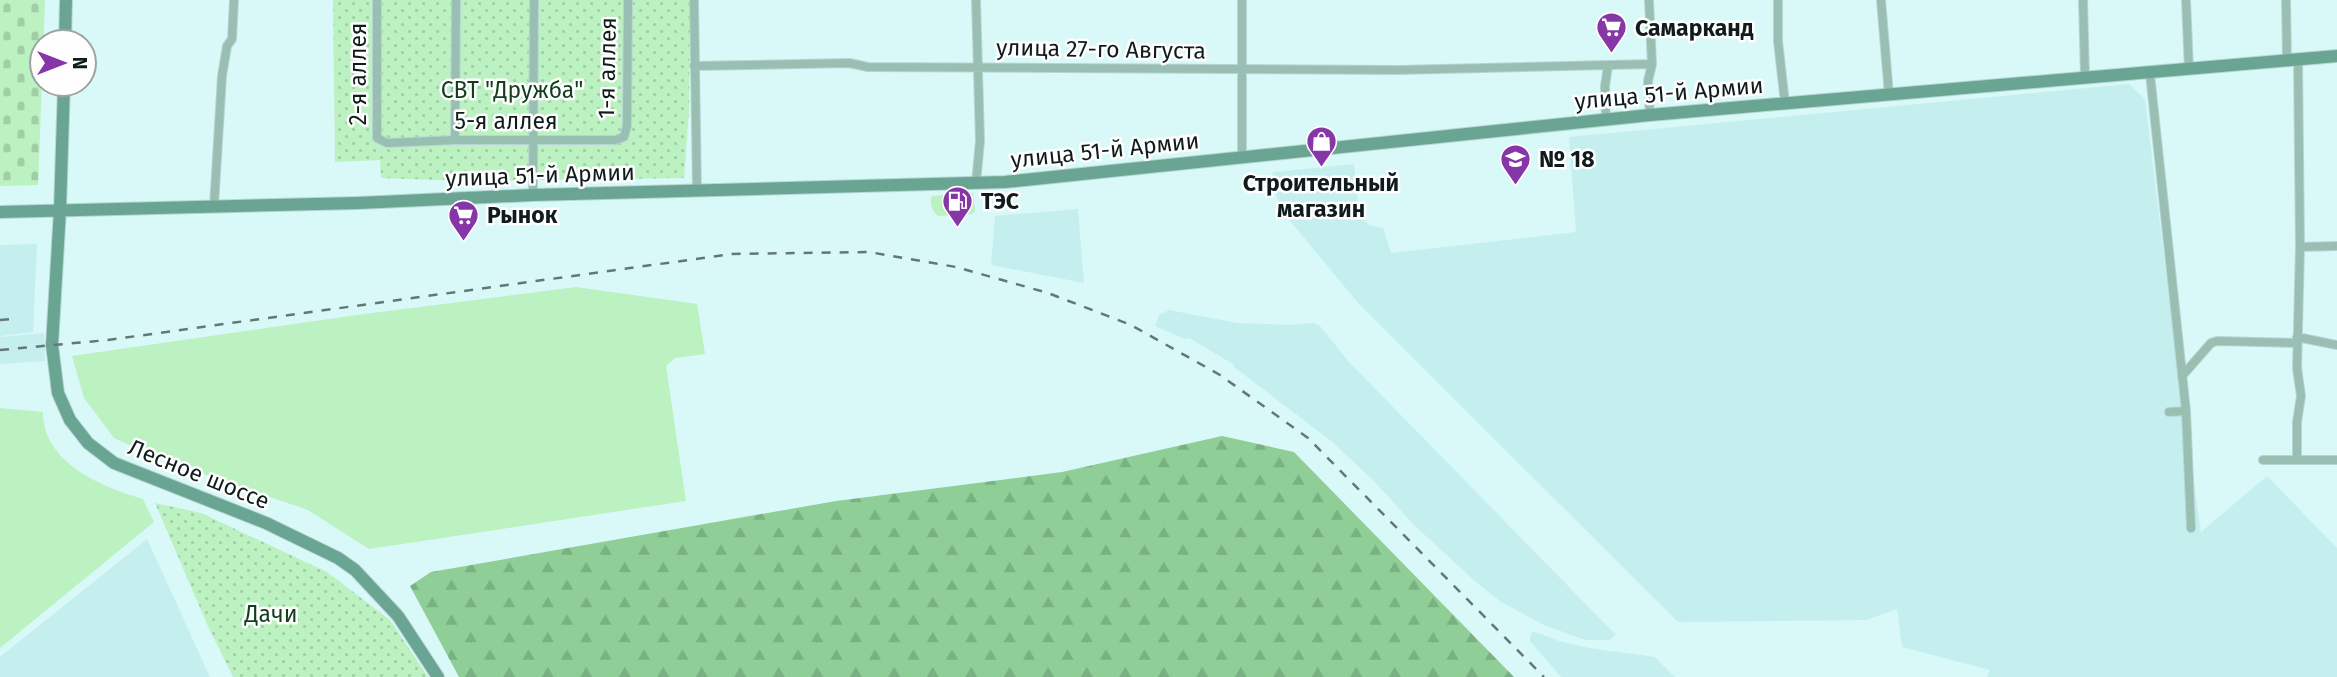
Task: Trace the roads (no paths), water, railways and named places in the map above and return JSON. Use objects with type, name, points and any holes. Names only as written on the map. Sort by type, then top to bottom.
[{"type":"main road","points":[[65,28],[66,0]]},
{"type":"main road","points":[[2292,60],[2337,56]]},
{"type":"main road","name":"улица 51-й Армии","points":[[0,212],[976,183],[1650,115],[2292,60]]},
{"type":"main road","name":"Лесное шоссе","points":[[64,98],[61,210],[52,345],[58,393],[70,420],[88,443],[114,463],[266,523],[338,558],[355,570],[398,616],[438,677]]},
{"type":"street","points":[[214,206],[222,76],[227,46],[232,39],[234,0]]},
{"type":"street","name":"2-я аллея","points":[[377,0],[377,138],[387,143]]},
{"type":"street","points":[[455,140],[456,0]]},
{"type":"street","points":[[533,195],[534,0]]},
{"type":"street","name":"1-я аллея","points":[[624,137],[627,126],[628,0]]},
{"type":"street","points":[[694,0],[697,192]]},
{"type":"street","points":[[976,0],[980,141],[976,183]]},
{"type":"street","points":[[1242,0],[1242,156]]},
{"type":"street","points":[[1648,0],[1652,64],[1648,81],[1650,115]]},
{"type":"street","points":[[1778,0],[1778,41],[1785,103]]},
{"type":"street","points":[[1881,0],[1889,94]]},
{"type":"street","points":[[2082,0],[2085,77]]},
{"type":"street","points":[[2186,0],[2189,70]]},
{"type":"street","points":[[2286,0],[2292,60],[2300,247],[2297,368],[2301,396],[2297,422],[2297,460]]},
{"type":"street","name":"улица 27-го Августа","points":[[694,66],[849,63],[868,67],[1242,69],[1509,68],[1652,64]]},
{"type":"street","points":[[1606,120],[1605,86],[1608,66]]},
{"type":"street","points":[[2150,74],[2186,411],[2191,528]]},
{"type":"street","name":"5-я аллея","points":[[387,143],[455,140],[615,140],[624,137]]},
{"type":"street","points":[[2300,247],[2337,246]]},
{"type":"street","points":[[2182,376],[2211,343],[2217,341],[2297,340],[2337,345]]},
{"type":"street","points":[[2169,412],[2186,411]]},
{"type":"street","points":[[2263,460],[2337,460]]},
{"type":"railway","points":[[0,350],[108,340],[732,254],[869,252],[956,267],[1048,293],[1131,325],[1220,375],[1308,438],[1544,677]]},
{"type":"railway","points":[[0,320],[11,319]]},
{"type":"place","name":"Самарканд","points":[[1612,55]]},
{"type":"place","name":"Строительный магазин","points":[[1321,169]]},
{"type":"place","name":"№ 18","points":[[1516,186]]},
{"type":"place","name":"ТЭС","points":[[958,228]]},
{"type":"place","name":"Рынок","points":[[464,242]]},
{"type":"park label","name":"СВТ \"Дружба\"","points":[[512,90]]},
{"type":"park label","name":"Дачи","points":[[271,614]]}]
